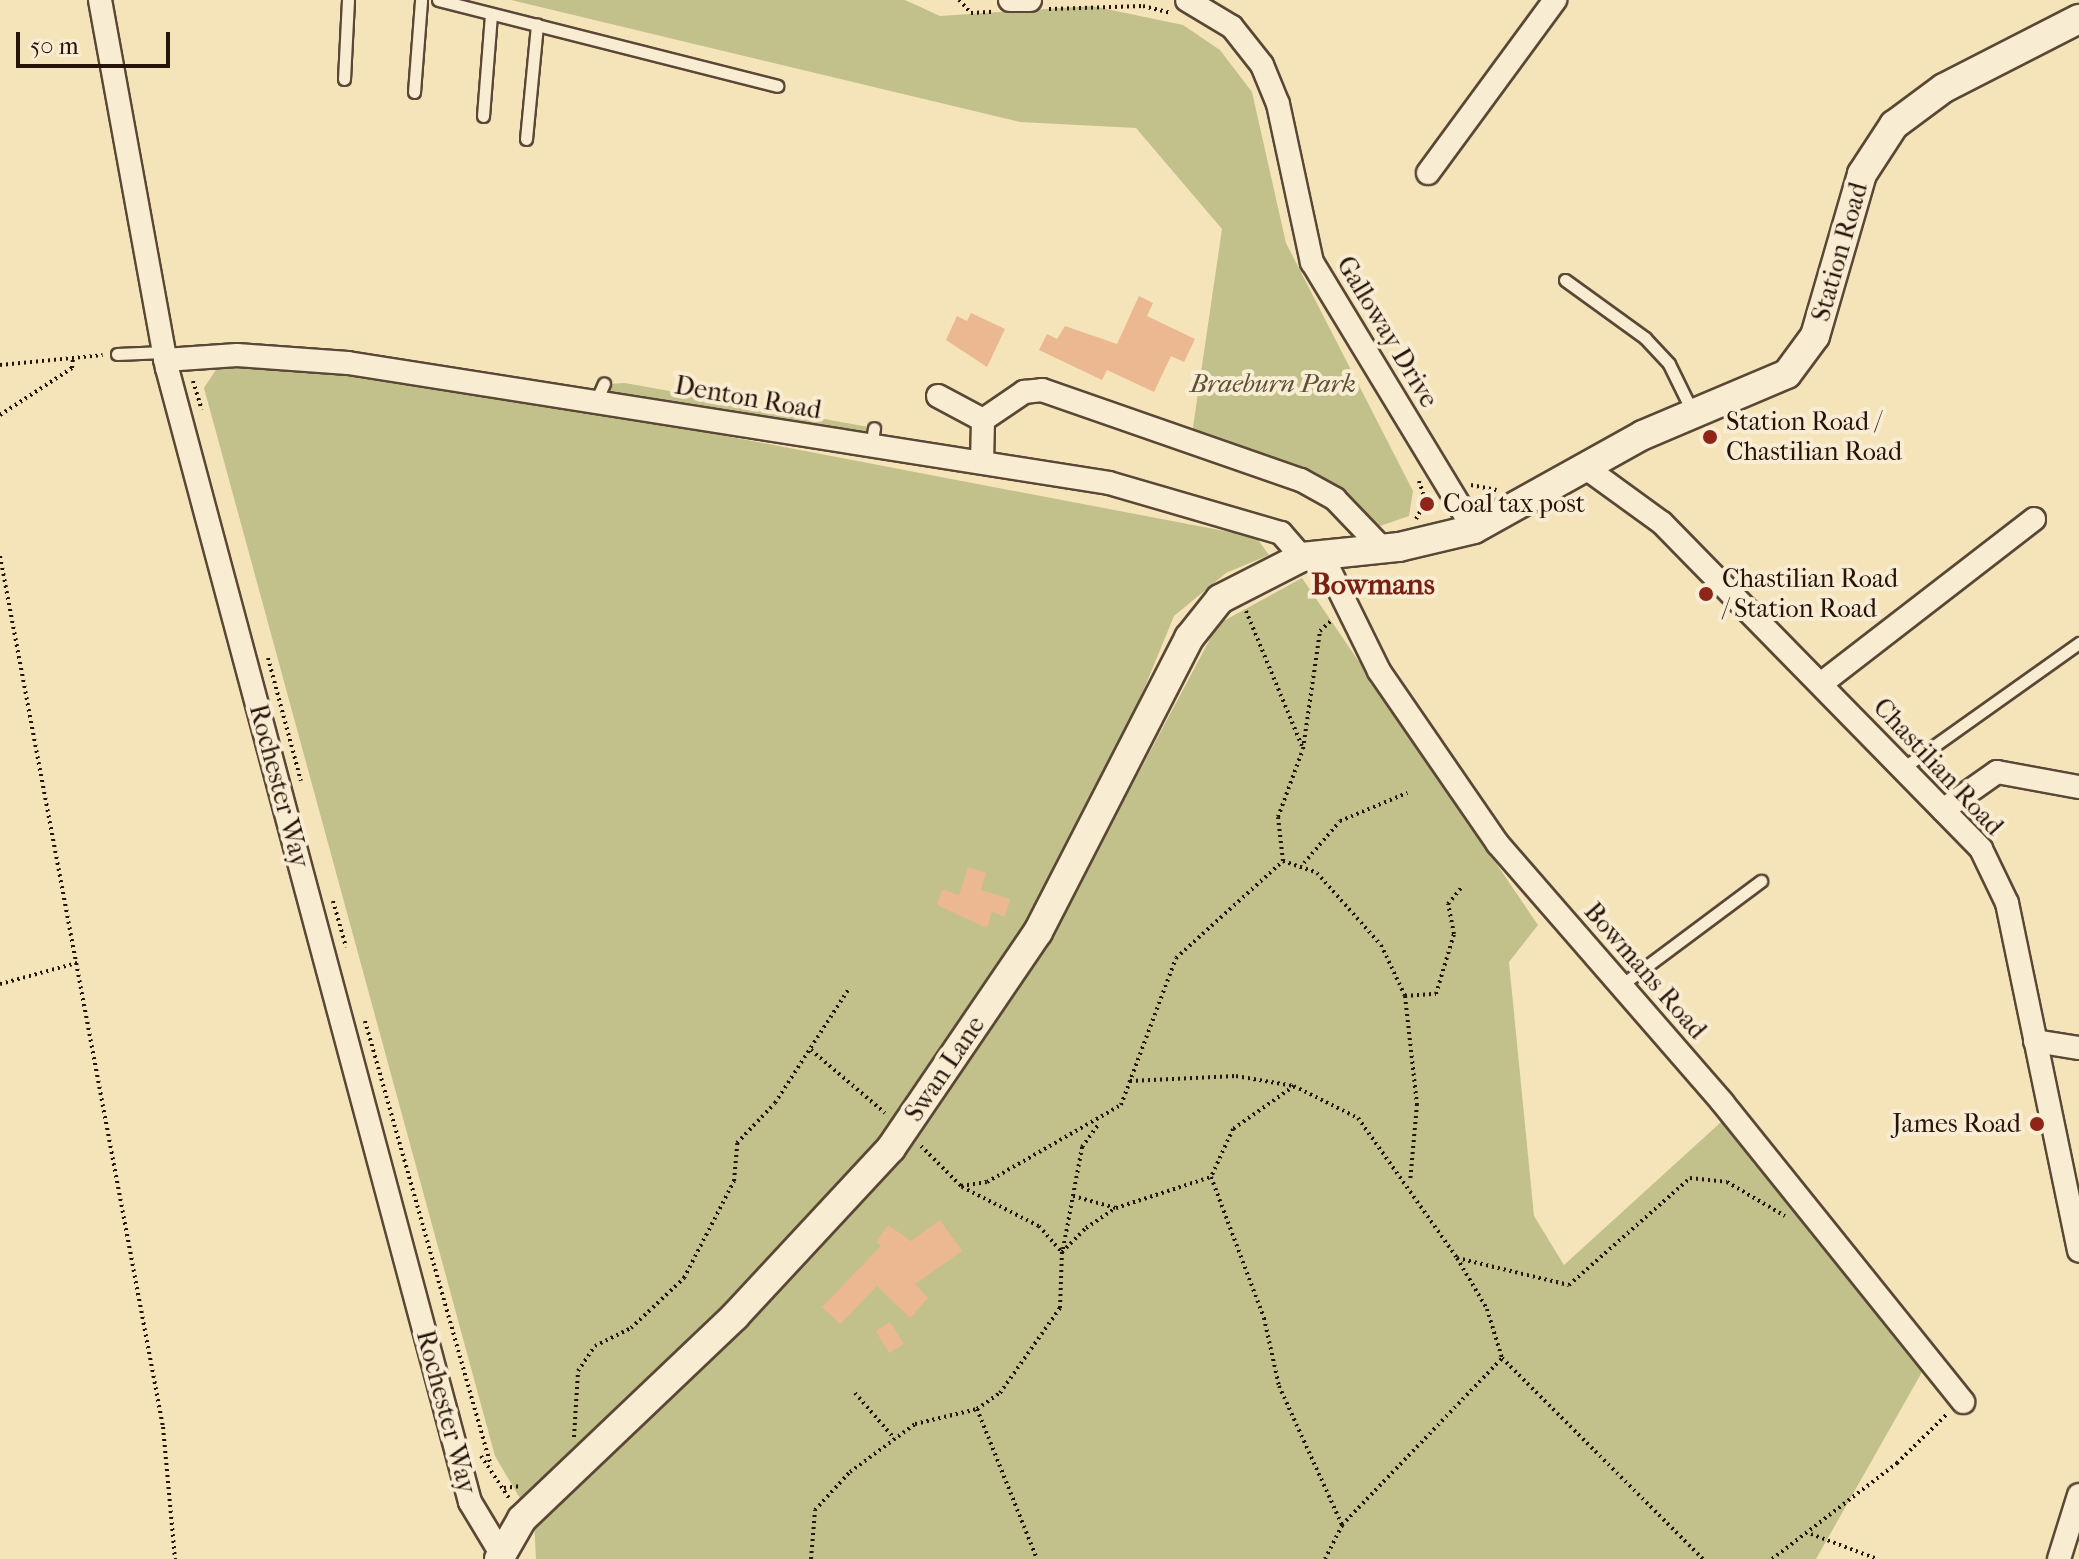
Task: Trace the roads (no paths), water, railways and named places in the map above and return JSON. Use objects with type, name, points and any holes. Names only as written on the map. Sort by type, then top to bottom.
[{"type":"street","name":"Rochester Way","points":[[100,0],[164,356],[470,1502],[499,1555]]},
{"type":"street","points":[[1428,173],[1555,0]]},
{"type":"street","points":[[1005,6],[1038,5]]},
{"type":"street","name":"Galloway Drive","points":[[1183,8],[1232,27],[1262,65],[1278,104],[1312,262],[1474,529]]},
{"type":"street","name":"Station Road","points":[[1312,555],[1383,549],[1474,529],[1693,414],[1766,387],[1802,359],[1826,310],[1862,174],[1894,125],[1944,88],[2079,19]]},
{"type":"street","name":"Denton Road","points":[[164,356],[348,363],[600,391],[873,438],[1194,505],[1286,535],[1312,555]]},
{"type":"street","points":[[983,420],[1024,392],[1042,390],[1301,480],[1335,499],[1383,549]]},
{"type":"street","points":[[938,396],[983,420]]},
{"type":"street","points":[[982,462],[983,420]]},
{"type":"street","name":"Chastilian Road","points":[[1589,470],[1662,523],[1822,683],[1981,849],[2007,903],[2079,1251]]},
{"type":"street","points":[[1822,683],[2034,519]]},
{"type":"street","name":"Swan Lane","points":[[499,1555],[522,1519],[735,1316],[904,1129],[1038,932],[1189,638],[1233,587],[1312,555]]},
{"type":"street","name":"Bowmans Road","points":[[1312,555],[1379,671],[1498,844],[1620,986],[1952,1402]]},
{"type":"street","points":[[1943,810],[1997,772],[2079,787]]},
{"type":"street","points":[[2035,1041],[2079,1048]]},
{"type":"street","points":[[2059,1559],[2079,1495]]},
{"type":"lane","points":[[344,79],[348,0]]},
{"type":"lane","points":[[414,92],[421,0]]},
{"type":"lane","points":[[438,0],[777,86]]},
{"type":"lane","points":[[483,116],[491,14]]},
{"type":"lane","points":[[526,139],[537,25]]},
{"type":"lane","points":[[1565,280],[1645,338],[1669,364],[1693,414]]},
{"type":"lane","points":[[117,354],[164,356]]},
{"type":"lane","points":[[1903,768],[2079,643]]},
{"type":"lane","points":[[1620,986],[1761,881]]},
{"type":"place","name":"Station Road / Chastilian Road","points":[[1710,437]]},
{"type":"place","name":"Coal tax post","points":[[1427,504]]},
{"type":"place","name":"Chastilian Road / Station Road","points":[[1706,594]]},
{"type":"place","name":"James Road","points":[[2037,1124]]},
{"type":"district","name":"Bowmans","points":[[1373,585]]},
{"type":"park label","name":"Braeburn Park","points":[[1273,384]]}]
